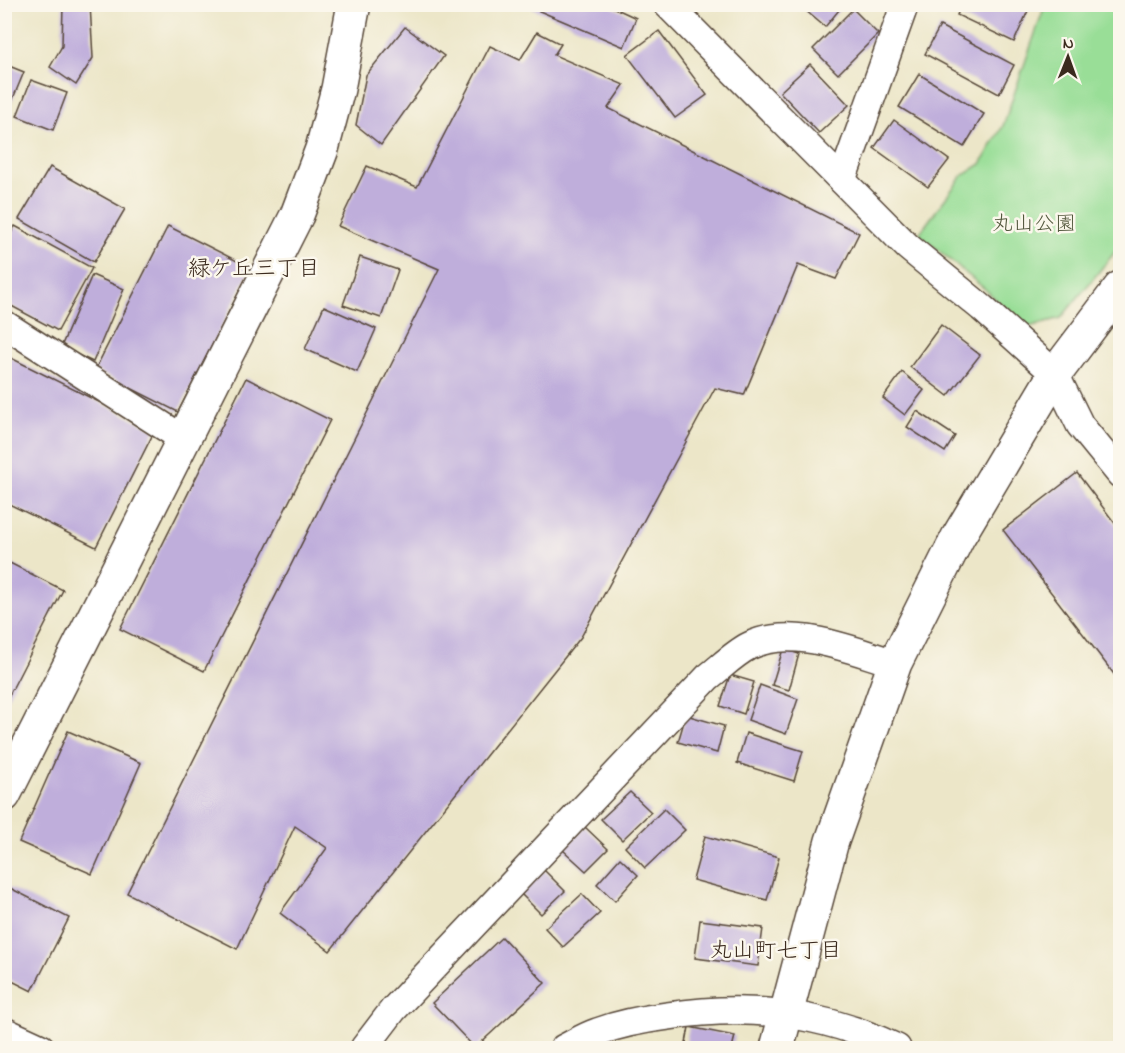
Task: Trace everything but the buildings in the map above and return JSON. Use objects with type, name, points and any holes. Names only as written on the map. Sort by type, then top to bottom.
[{"type":"street","points":[[4,795],[297,215],[322,149],[338,89],[354,4]]},
{"type":"street","points":[[667,4],[908,247],[982,308],[1055,374],[1080,425],[1120,474]]},
{"type":"street","points":[[842,180],[905,4]]},
{"type":"street","points":[[777,1048],[832,841],[895,663],[958,537],[1055,374],[1120,288]]},
{"type":"street","points":[[4,324],[185,440]]},
{"type":"street","points":[[364,1048],[393,1010],[708,676],[750,646],[778,638],[805,638],[895,663]]},
{"type":"street","points":[[564,1048],[596,1032],[643,1019],[733,1009],[786,1012],[834,1023],[897,1048]]},
{"type":"street","points":[[4,1031],[42,1048]]},
{"type":"green space","name":"丸山公園","points":[[1045,5],[1120,5],[1120,246],[1061,318],[1025,328],[986,290],[919,234],[962,176],[981,164],[1003,126]]},
{"type":"district","name":"緑ケ丘三丁目","points":[[254,270]]},
{"type":"district","name":"丸山町七丁目","points":[[776,952]]}]
